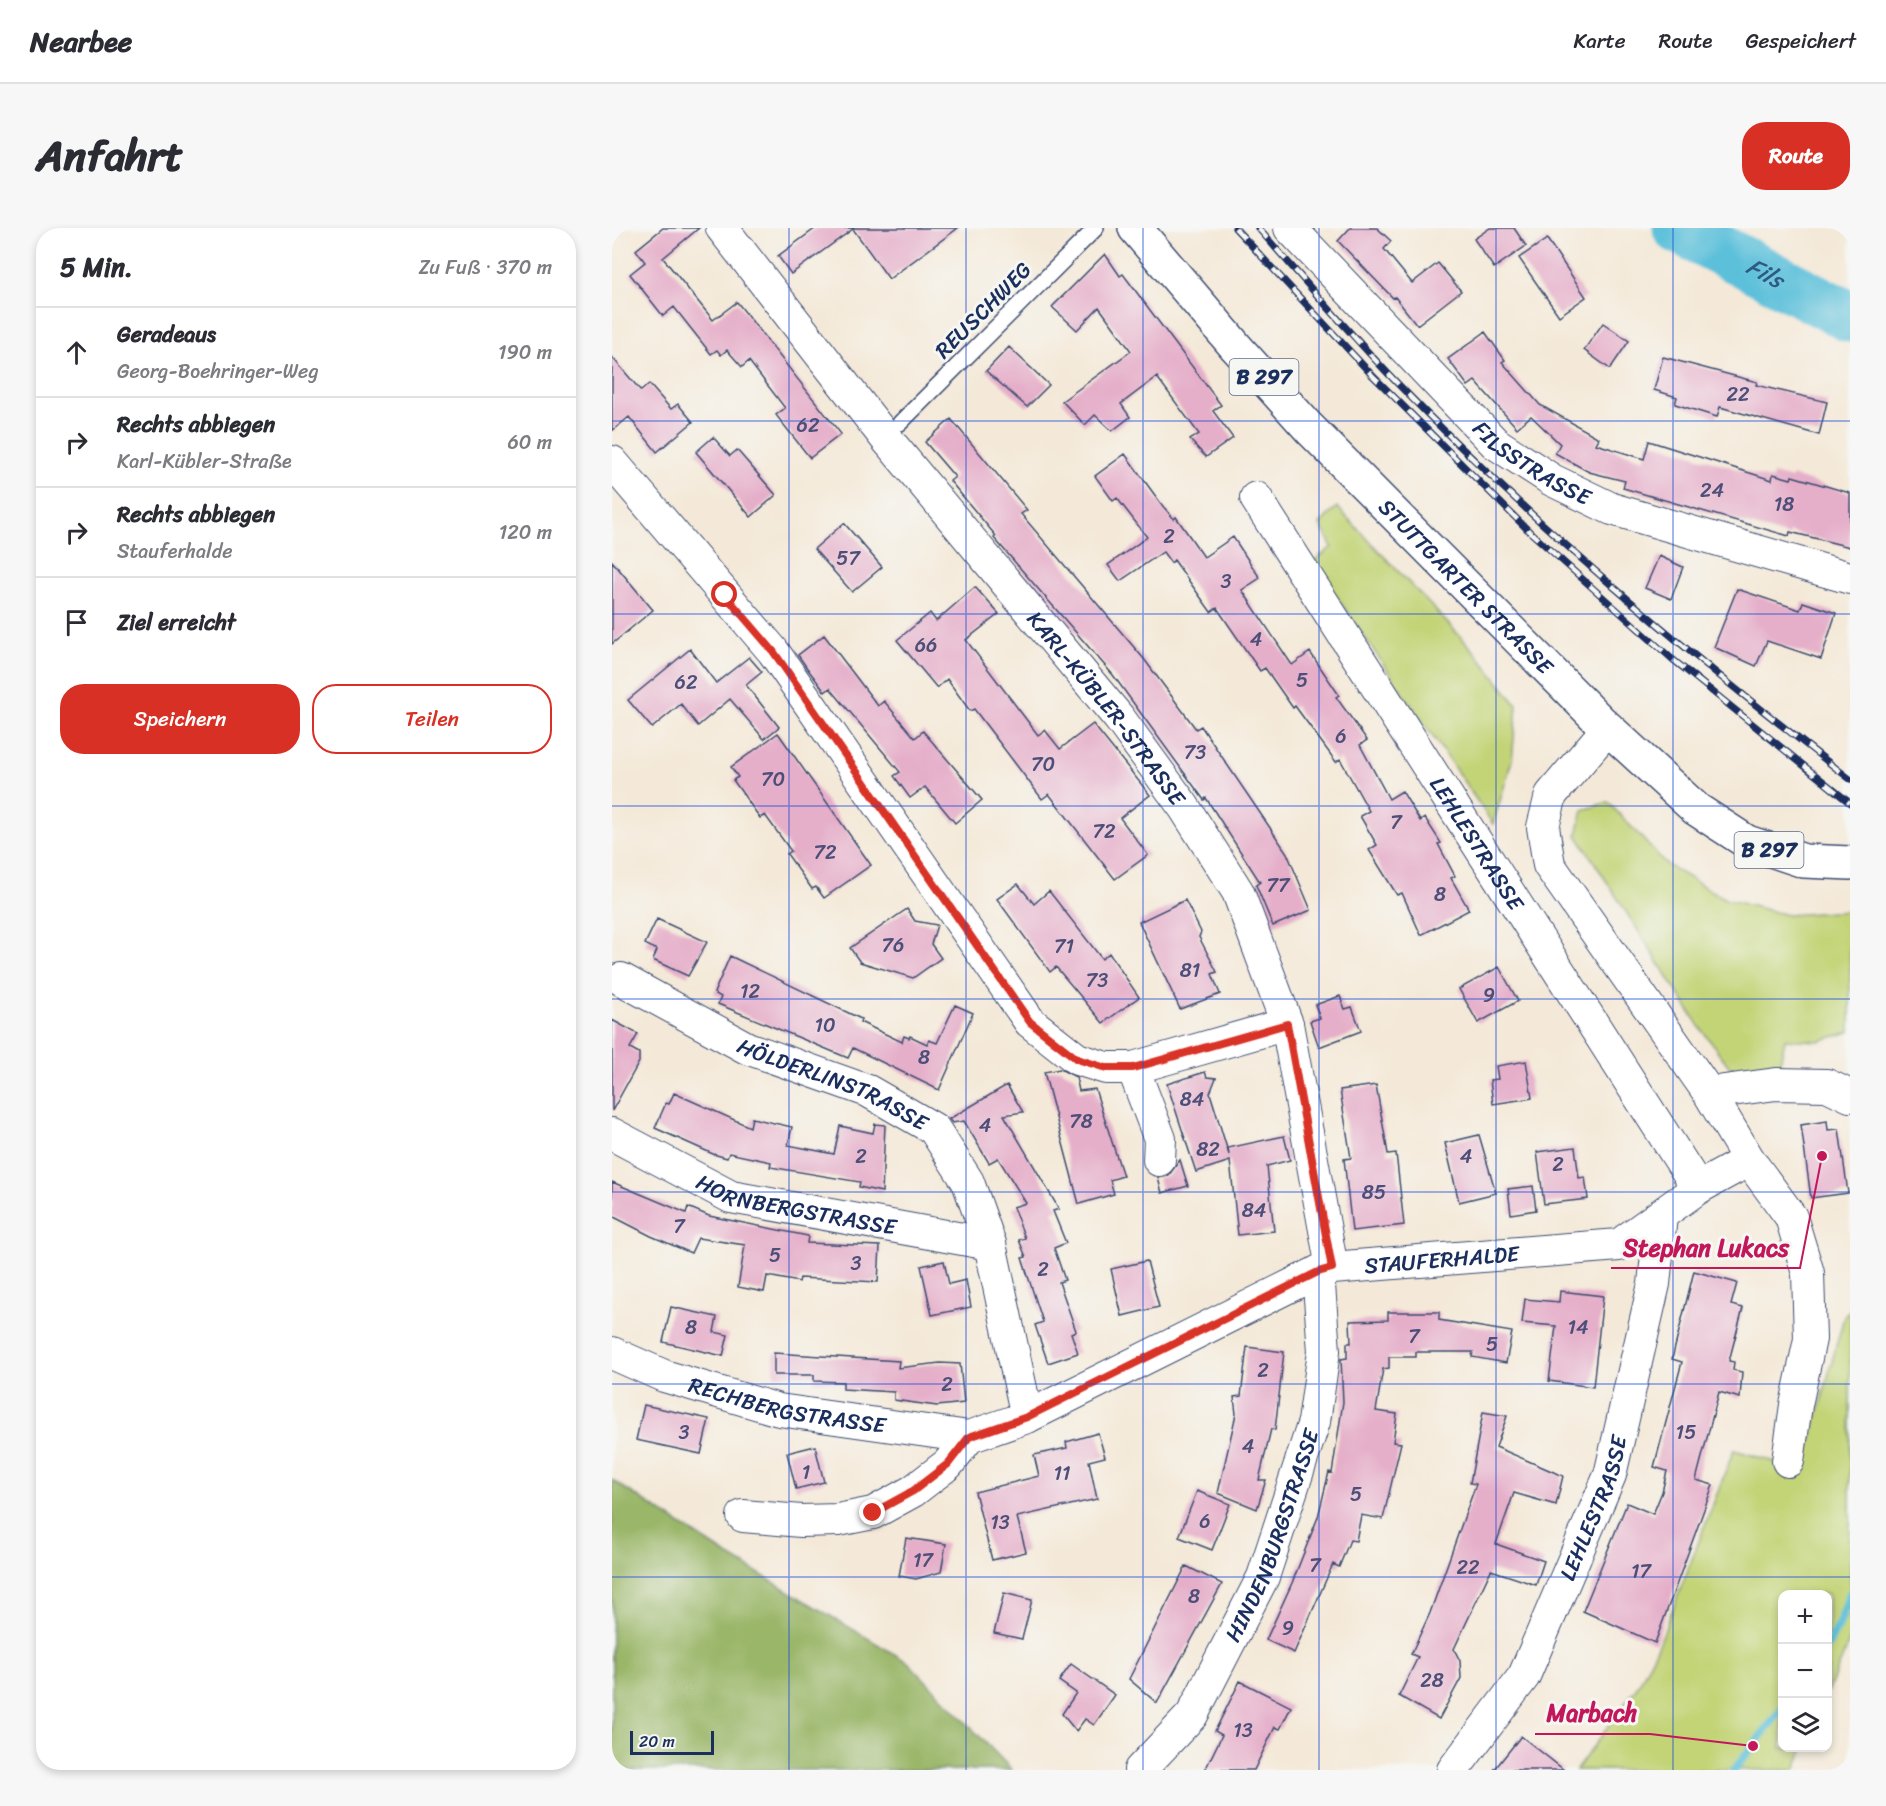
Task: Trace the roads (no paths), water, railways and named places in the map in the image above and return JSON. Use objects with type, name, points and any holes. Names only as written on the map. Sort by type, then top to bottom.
[{"type":"main road","name":"STUTTGARTER STRASSE","points":[[1135,228],[1236,347],[1309,428],[1601,729],[1696,809],[1747,842],[1803,861],[1850,863]]},
{"type":"street","name":"KARL-KÜBLER-STRASSE","points":[[722,228],[885,437],[1119,718],[1184,807],[1238,892],[1287,1024],[1325,1270]]},
{"type":"street","name":"FILSSTRASSE","points":[[1290,228],[1495,443],[1552,480],[1612,509],[1850,578]]},
{"type":"street","points":[[612,462],[773,651],[1030,1022],[1077,1059],[1106,1068],[1133,1068],[1287,1024]]},
{"type":"street","name":"LEHLESTRASSE","points":[[1256,498],[1698,1188]]},
{"type":"street","points":[[1601,729],[1551,795],[1543,827],[1550,865],[1709,1093],[1749,1160],[1791,1217],[1808,1273],[1810,1339],[1796,1405],[1788,1461]]},
{"type":"street","name":"HÖLDERLINSTRASSE","points":[[621,979],[747,1048],[868,1090],[934,1129],[968,1182],[990,1244],[1027,1417]]},
{"type":"street","points":[[1133,1068],[1161,1139],[1159,1160]]},
{"type":"street","points":[[1709,1093],[1786,1084],[1827,1085],[1850,1096]]},
{"type":"street","name":"HORNBERGSTRASSE","points":[[612,1134],[731,1197],[990,1244]]},
{"type":"street","name":"STAUFERHALDE","points":[[969,1437],[1027,1417],[1325,1270],[1618,1245],[1698,1188],[1749,1160]]},
{"type":"street","name":"LEHLESTRASSE","points":[[1453,1770],[1524,1676],[1611,1475],[1654,1284],[1661,1216]]},
{"type":"street","name":"HINDENBURGSTRASSE","points":[[1140,1770],[1192,1715],[1263,1577],[1314,1422],[1324,1351],[1325,1270]]},
{"type":"street","name":"RECHBERGSTRASSE","points":[[612,1353],[663,1376],[779,1410],[969,1437]]},
{"type":"street","points":[[743,1516],[801,1521],[838,1520],[873,1513],[913,1491],[948,1464],[969,1437]]},
{"type":"lane","name":"REUSCHWEG","points":[[900,423],[1096,228]]},
{"type":"waterway","name":"Fils","points":[[1678,228],[1850,317]]},
{"type":"waterway","points":[[1829,1644],[1839,1625],[1850,1593]]},
{"type":"waterway","points":[[1734,1770],[1778,1714]]},
{"type":"railway","points":[[1235,228],[1373,376],[1530,532],[1671,658],[1850,803]]},
{"type":"railway","points":[[1258,228],[1379,364],[1504,488],[1674,638],[1850,779]]},
{"type":"place","name":"Stephan Lukacs","points":[[1822,1156]]},
{"type":"place","name":"Marbach","points":[[1753,1746]]}]
